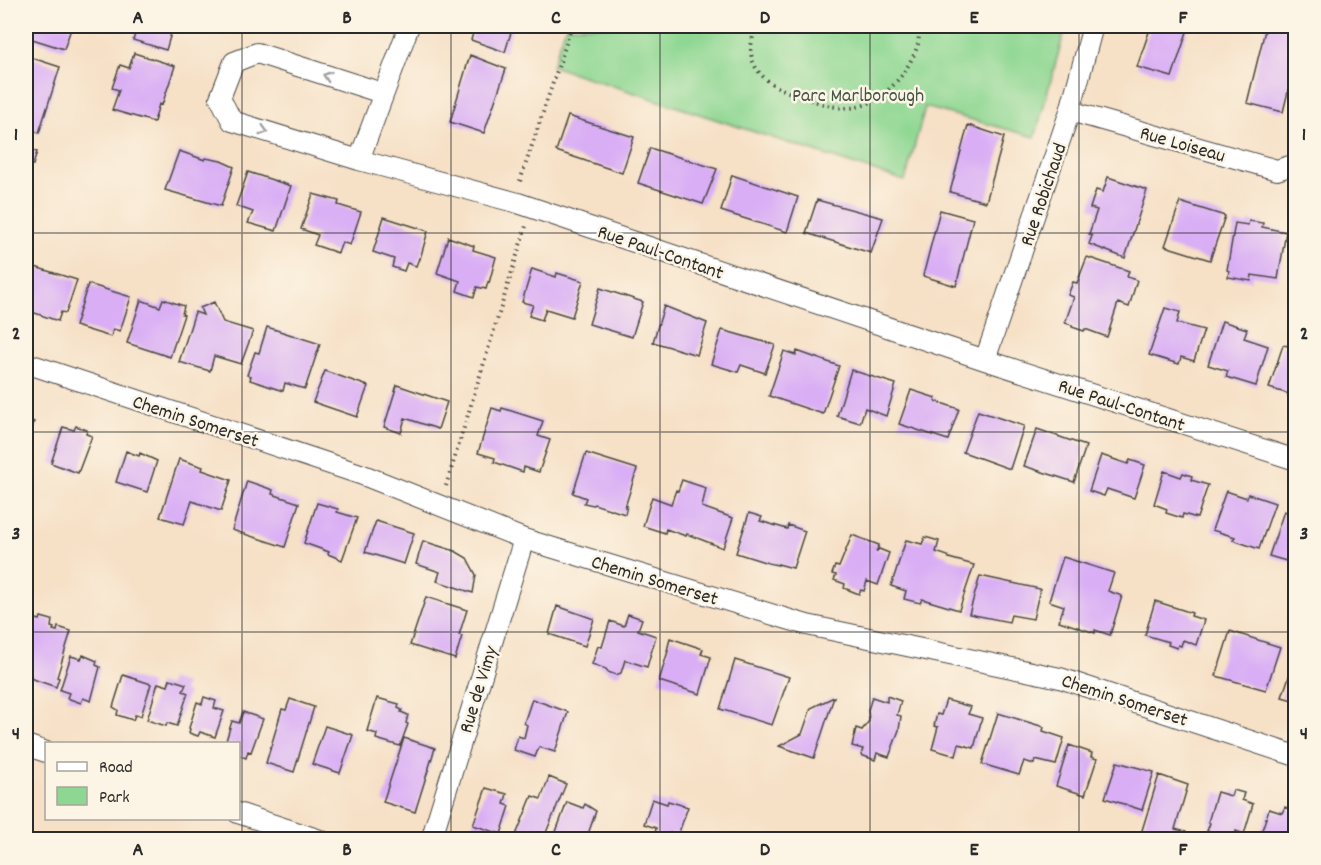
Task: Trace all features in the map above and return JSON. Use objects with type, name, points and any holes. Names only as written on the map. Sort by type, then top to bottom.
[{"type":"street","points":[[358,160],[409,26]]},
{"type":"street","name":"Rue Robichaud","points":[[985,360],[1070,111],[1093,26]]},
{"type":"street","name":"Rue Paul-Contant","points":[[382,93],[257,53],[234,62],[220,98],[232,121],[358,160],[523,205],[985,360],[1296,460]]},
{"type":"street","name":"Rue Loiseau","points":[[1070,111],[1277,170],[1296,164]]},
{"type":"street","name":"Chemin Somerset","points":[[26,363],[363,475],[524,539],[807,625],[1060,678],[1296,756]]},
{"type":"street","name":"Rue de Vimy","points":[[430,840],[524,539]]},
{"type":"street","points":[[26,745],[45,752]]},
{"type":"street","points":[[240,814],[320,840]]},
{"type":"path","points":[[440,506],[572,26]]},
{"type":"path","points":[[757,26],[750,45],[750,56],[762,75],[790,94],[834,107],[846,108],[871,103],[888,90],[910,62],[918,43],[919,26]]},
{"type":"green space","name":"Parc Marlborough","points":[[566,26],[1066,26],[1035,137],[925,107],[905,181],[552,66]]},
{"type":"building","points":[[30,26],[72,26],[64,49],[26,37]]},
{"type":"building","points":[[138,26],[183,26],[181,33],[172,30],[166,50],[133,40]]},
{"type":"building","points":[[475,26],[513,26],[505,52],[471,40]]},
{"type":"building","points":[[1151,26],[1189,26],[1172,77],[1137,67]]},
{"type":"building","points":[[1266,26],[1296,26],[1296,59],[1283,112],[1247,103]]},
{"type":"building","points":[[134,53],[175,66],[154,122],[112,110],[119,90],[112,88],[120,65],[129,68]]},
{"type":"building","points":[[470,55],[506,69],[484,133],[450,122]]},
{"type":"building","points":[[26,56],[60,67],[39,133],[26,128]]},
{"type":"building","points":[[568,116],[634,137],[622,173],[556,151]]},
{"type":"building","points":[[968,125],[1004,137],[986,202],[950,192]]},
{"type":"building","points":[[26,148],[37,152],[33,165],[27,163],[26,168]]},
{"type":"building","points":[[650,148],[717,169],[703,204],[638,183]]},
{"type":"building","points":[[179,151],[205,160],[206,158],[221,161],[234,167],[221,206],[165,190]]},
{"type":"building","points":[[248,172],[291,186],[276,231],[248,223],[253,212],[236,206]]},
{"type":"building","points":[[732,175],[798,197],[787,232],[721,211]]},
{"type":"building","points":[[1108,177],[1147,190],[1125,258],[1089,244],[1092,236],[1089,234],[1097,210],[1090,208],[1096,190],[1103,192]]},
{"type":"building","points":[[313,194],[339,201],[338,205],[361,212],[350,245],[342,242],[338,253],[314,245],[318,235],[301,229]]},
{"type":"building","points":[[817,200],[883,218],[871,253],[806,233]]},
{"type":"building","points":[[1180,202],[1225,216],[1210,260],[1165,246]]},
{"type":"building","points":[[940,210],[973,219],[956,286],[923,276]]},
{"type":"building","points":[[384,217],[428,231],[416,266],[407,263],[404,271],[392,267],[394,259],[373,252]]},
{"type":"building","points":[[1249,221],[1263,223],[1262,227],[1286,232],[1278,279],[1252,275],[1251,281],[1228,277],[1229,271],[1227,270],[1235,223],[1248,225]]},
{"type":"building","points":[[448,237],[474,246],[473,250],[496,257],[486,289],[477,287],[474,297],[457,291],[460,281],[437,273]]},
{"type":"building","points":[[1087,257],[1129,271],[1127,277],[1137,280],[1129,307],[1118,303],[1107,337],[1065,323],[1074,297],[1068,295],[1073,282],[1077,283]]},
{"type":"building","points":[[35,267],[77,280],[66,313],[61,312],[58,321],[26,310],[26,295]]},
{"type":"building","points":[[532,269],[556,277],[557,273],[583,281],[572,317],[546,309],[542,320],[529,316],[533,305],[522,302]]},
{"type":"building","points":[[88,284],[131,297],[120,331],[113,329],[111,337],[75,326]]},
{"type":"building","points":[[600,288],[643,302],[632,337],[589,324]]},
{"type":"building","points":[[163,299],[184,306],[182,314],[184,315],[170,357],[127,343],[141,300],[160,307]]},
{"type":"building","points":[[214,302],[223,322],[253,331],[241,364],[214,356],[210,371],[179,362],[195,312],[203,315],[200,308]]},
{"type":"building","points":[[664,306],[707,323],[697,355],[653,342]]},
{"type":"building","points":[[1165,308],[1180,312],[1177,323],[1204,330],[1194,361],[1181,357],[1179,364],[1149,355]]},
{"type":"building","points":[[1222,321],[1247,329],[1244,338],[1268,346],[1256,386],[1226,377],[1228,371],[1208,365]]},
{"type":"building","points":[[267,327],[320,344],[305,389],[285,383],[283,391],[250,380],[251,376],[247,375],[255,352],[259,353]]},
{"type":"building","points":[[722,330],[775,345],[765,373],[741,365],[738,372],[711,364]]},
{"type":"building","points":[[1290,339],[1296,341],[1296,399],[1288,396],[1289,394],[1269,388],[1283,345],[1288,346]]},
{"type":"building","points":[[784,351],[796,355],[797,351],[839,366],[823,414],[769,396]]},
{"type":"building","points":[[851,370],[896,384],[886,416],[865,408],[860,423],[837,416]]},
{"type":"building","points":[[325,371],[368,386],[357,417],[313,402]]},
{"type":"building","points":[[397,385],[447,402],[438,429],[405,418],[401,433],[384,427]]},
{"type":"building","points":[[911,390],[959,409],[948,440],[899,424]]},
{"type":"building","points":[[492,408],[501,411],[502,408],[543,421],[538,436],[550,440],[539,472],[524,467],[523,472],[494,462],[495,458],[478,453]]},
{"type":"building","points":[[978,411],[1024,426],[1010,469],[963,452]]},
{"type":"building","points":[[26,419],[34,422],[26,447]]},
{"type":"building","points":[[76,426],[87,430],[86,434],[92,436],[78,473],[51,463],[63,427],[74,430]]},
{"type":"building","points":[[1037,429],[1086,446],[1074,482],[1024,466]]},
{"type":"building","points":[[126,451],[139,456],[140,453],[157,461],[147,492],[116,482]]},
{"type":"building","points":[[586,453],[637,469],[625,507],[627,506],[625,514],[584,503],[586,498],[573,493]]},
{"type":"building","points":[[1101,455],[1128,464],[1130,460],[1145,465],[1134,498],[1107,489],[1104,496],[1089,491]]},
{"type":"building","points":[[179,459],[231,480],[221,511],[192,501],[184,524],[160,517]]},
{"type":"building","points":[[1164,471],[1181,477],[1183,473],[1192,476],[1191,480],[1208,485],[1197,518],[1183,514],[1182,518],[1166,513],[1167,509],[1154,504]]},
{"type":"building","points":[[682,480],[706,488],[702,507],[733,518],[723,548],[687,534],[686,536],[666,529],[665,533],[643,526],[652,497],[671,504]]},
{"type":"building","points":[[247,481],[273,490],[272,494],[299,503],[285,547],[232,530]]},
{"type":"building","points":[[1226,491],[1247,498],[1248,494],[1275,503],[1259,549],[1233,540],[1235,537],[1212,530]]},
{"type":"building","points":[[317,503],[357,518],[342,560],[328,554],[329,552],[304,543]]},
{"type":"building","points":[[1284,511],[1296,515],[1296,572],[1293,572],[1294,568],[1291,567],[1293,563],[1269,556]]},
{"type":"building","points":[[749,513],[762,517],[760,521],[787,529],[788,525],[805,531],[793,568],[736,553]]},
{"type":"building","points":[[376,521],[414,533],[404,564],[365,552]]},
{"type":"building","points":[[852,535],[879,545],[876,552],[879,549],[889,553],[878,585],[867,581],[864,591],[861,590],[859,594],[844,588],[845,584],[834,580],[836,575],[832,574],[835,566],[839,567]]},
{"type":"building","points":[[925,537],[939,541],[936,552],[974,565],[959,610],[922,599],[920,603],[904,599],[906,591],[891,586],[906,540],[922,544]]},
{"type":"building","points":[[423,541],[455,551],[467,558],[476,575],[473,593],[437,581],[440,572],[416,564]]},
{"type":"building","points":[[1063,557],[1114,573],[1108,591],[1122,596],[1110,635],[1095,630],[1095,633],[1059,621],[1064,606],[1049,601]]},
{"type":"building","points":[[980,576],[1040,589],[1033,619],[1011,615],[1009,622],[969,614]]},
{"type":"building","points":[[426,597],[467,610],[459,635],[462,636],[455,659],[410,645]]},
{"type":"building","points":[[1155,601],[1192,613],[1191,616],[1204,620],[1196,645],[1183,640],[1181,646],[1178,645],[1177,648],[1168,645],[1169,642],[1145,635]]},
{"type":"building","points":[[557,606],[594,619],[585,646],[549,634]]},
{"type":"building","points":[[628,614],[642,619],[638,630],[656,636],[647,667],[625,660],[621,673],[616,675],[592,664],[598,646],[602,647],[610,621],[624,626]]},
{"type":"building","points":[[26,616],[40,620],[41,617],[52,620],[53,630],[57,631],[58,627],[71,631],[56,687],[26,675]]},
{"type":"building","points":[[1230,631],[1280,647],[1266,690],[1216,676]]},
{"type":"building","points":[[670,638],[703,649],[701,654],[711,657],[700,694],[659,681]]},
{"type":"building","points":[[83,655],[97,661],[96,665],[100,667],[91,701],[83,698],[81,703],[67,698],[69,693],[60,690],[71,656],[81,659]]},
{"type":"building","points":[[1296,659],[1296,701],[1282,697]]},
{"type":"building","points":[[735,660],[789,677],[772,725],[720,709]]},
{"type":"building","points":[[123,675],[151,684],[141,716],[135,715],[133,720],[117,715],[118,710],[113,707]]},
{"type":"building","points":[[170,679],[186,684],[183,691],[188,693],[177,726],[167,723],[166,726],[147,720],[158,683],[168,686]]},
{"type":"building","points":[[887,696],[901,701],[897,715],[901,716],[899,730],[889,757],[877,753],[875,760],[861,755],[863,749],[852,746],[856,728],[862,730],[869,721],[868,710],[872,697],[887,702]]},
{"type":"building","points":[[204,697],[216,701],[214,708],[224,711],[215,737],[200,732],[198,736],[189,733],[197,702],[202,704]]},
{"type":"building","points":[[834,697],[814,758],[779,746],[802,734],[811,708]]},
{"type":"building","points":[[377,698],[399,704],[398,708],[402,710],[401,712],[408,715],[406,723],[408,724],[400,746],[376,739],[377,734],[367,731]]},
{"type":"building","points":[[290,699],[314,707],[294,772],[266,763],[282,709],[286,710]]},
{"type":"building","points":[[532,699],[568,712],[555,752],[539,747],[535,757],[514,750],[518,736],[524,738],[527,725],[524,723]]},
{"type":"building","points":[[946,700],[971,707],[968,714],[982,718],[974,748],[959,744],[956,756],[932,749],[938,727],[934,726],[937,714],[941,715]]},
{"type":"building","points":[[243,712],[263,719],[251,752],[248,751],[246,758],[240,756],[240,742],[226,742],[232,721],[239,723]]},
{"type":"building","points":[[998,713],[1044,727],[1043,731],[1064,738],[1056,765],[1035,760],[1034,764],[1024,761],[1019,775],[982,764]]},
{"type":"building","points":[[325,726],[353,735],[340,773],[312,764]]},
{"type":"building","points":[[404,738],[435,748],[415,812],[383,802]]},
{"type":"building","points":[[1069,745],[1092,753],[1091,757],[1097,759],[1085,795],[1056,786]]},
{"type":"building","points":[[1117,762],[1154,772],[1142,810],[1105,798]]},
{"type":"building","points":[[1159,775],[1188,785],[1175,829],[1186,832],[1184,840],[1139,840]]},
{"type":"building","points":[[549,777],[566,784],[543,840],[523,840],[516,835],[532,796],[541,799]]},
{"type":"building","points":[[486,788],[507,794],[504,804],[510,806],[501,834],[473,825]]},
{"type":"building","points":[[1233,790],[1244,793],[1242,800],[1253,804],[1244,834],[1236,831],[1233,840],[1207,840],[1210,832],[1207,831],[1210,823],[1208,822],[1217,792],[1231,796]]},
{"type":"building","points":[[652,799],[688,807],[678,835],[670,833],[668,838],[655,834],[656,828],[644,824]]},
{"type":"building","points":[[567,802],[583,808],[585,804],[596,811],[586,840],[553,840]]},
{"type":"building","points":[[1285,807],[1294,811],[1296,840],[1259,839],[1269,809],[1282,813]]}]
